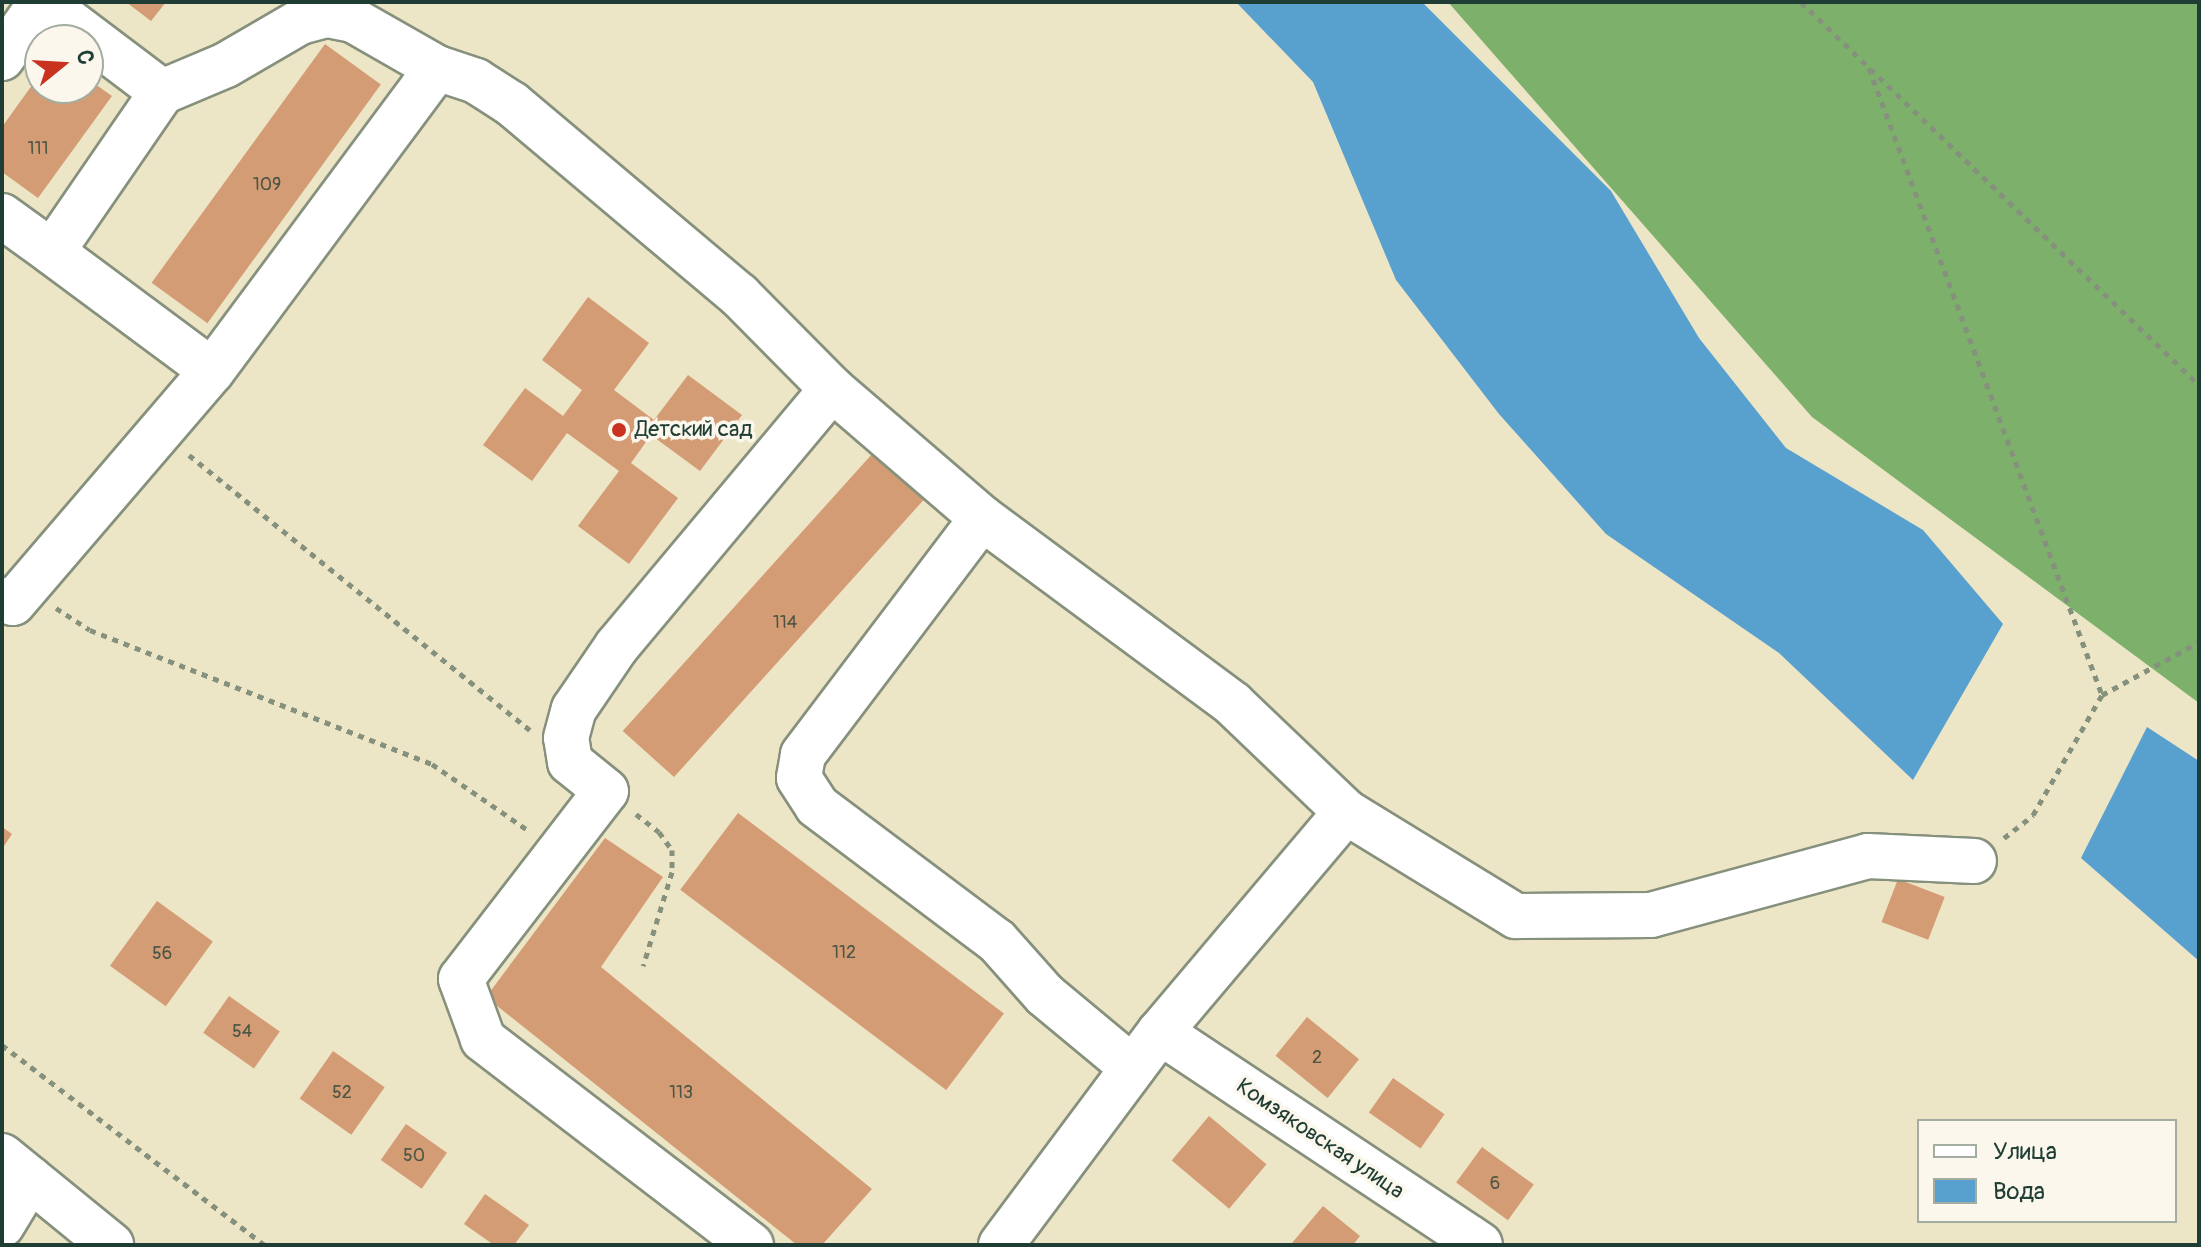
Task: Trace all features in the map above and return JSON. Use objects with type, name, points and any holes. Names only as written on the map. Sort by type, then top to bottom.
[{"type":"street","points":[[2,58],[42,2],[162,92]]},
{"type":"street","points":[[52,252],[162,92],[226,65],[300,22],[327,15],[353,20],[437,68],[476,81],[512,104],[739,295],[832,389],[982,518],[1233,704],[1346,812],[1516,916],[1651,915],[1868,856],[1974,861]]},
{"type":"street","points":[[8,602],[212,371],[437,68]]},
{"type":"street","points":[[2,216],[212,371]]},
{"type":"street","points":[[751,1245],[483,1039],[461,979],[606,791],[570,762],[566,738],[574,709],[617,646],[832,389]]},
{"type":"street","points":[[982,518],[803,755],[799,778],[817,806],[997,941],[1045,995],[1133,1068]]},
{"type":"street","points":[[1001,1245],[1160,1032],[1346,812]]},
{"type":"street","name":"Комзяковская улица","points":[[1160,1032],[1480,1245]]},
{"type":"street","points":[[2,1225],[16,1168],[111,1245]]},
{"type":"path","points":[[1801,2],[2199,385]]},
{"type":"path","points":[[1869,68],[2102,695]]},
{"type":"path","points":[[160,432],[570,762]]},
{"type":"path","points":[[8,602],[48,604],[90,630],[432,764],[560,852]]},
{"type":"path","points":[[1974,861],[2033,815],[2102,695],[2199,642]]},
{"type":"path","points":[[606,791],[659,832],[672,850],[672,872],[643,966]]},
{"type":"path","points":[[2,1045],[265,1245]]},
{"type":"green space","points":[[1448,2],[2199,2],[2199,703],[1812,417]]},
{"type":"water","points":[[1236,2],[1422,2],[1611,191],[1699,338],[1786,448],[1923,530],[2003,624],[1913,780],[1779,653],[1606,534],[1499,414],[1396,280],[1313,82]]},
{"type":"water","points":[[2147,727],[2199,761],[2199,961],[2081,858]]},
{"type":"building","points":[[126,2],[166,2],[151,21]]},
{"type":"building","points":[[325,44],[381,85],[207,323],[152,283]]},
{"type":"building","points":[[104,90],[112,96],[38,198],[2,172],[2,127],[24,96],[24,104],[104,104]]},
{"type":"building","points":[[588,297],[649,343],[614,390],[654,420],[688,375],[742,415],[700,471],[651,435],[631,463],[678,498],[629,564],[578,526],[619,471],[567,433],[532,481],[483,445],[525,388],[563,416],[582,390],[542,360]]},
{"type":"building","points":[[873,453],[924,499],[674,777],[623,731]]},
{"type":"building","points":[[738,813],[1004,1013],[946,1090],[680,890]]},
{"type":"building","points":[[2,827],[12,834],[2,849]]},
{"type":"building","points":[[605,838],[663,877],[601,967],[872,1189],[822,1245],[797,1245],[486,997]]},
{"type":"building","points":[[1898,879],[1945,897],[1928,940],[1882,922]]},
{"type":"building","points":[[157,901],[213,942],[166,1006],[110,966]]},
{"type":"building","points":[[229,996],[280,1032],[254,1068],[203,1033]]},
{"type":"building","points":[[1307,1017],[1359,1059],[1328,1098],[1276,1056]]},
{"type":"building","points":[[333,1051],[385,1087],[351,1135],[300,1099]]},
{"type":"building","points":[[1393,1078],[1445,1114],[1421,1149],[1369,1112]]},
{"type":"building","points":[[1209,1116],[1266,1164],[1229,1209],[1172,1160]]},
{"type":"building","points":[[406,1124],[447,1153],[422,1189],[381,1160]]},
{"type":"building","points":[[1482,1147],[1534,1185],[1508,1220],[1456,1183]]},
{"type":"building","points":[[485,1194],[529,1225],[514,1245],[494,1245],[464,1224]]},
{"type":"building","points":[[1323,1206],[1360,1236],[1353,1245],[1292,1243]]},
{"type":"place","name":"Детский сад","points":[[619,430]]}]
